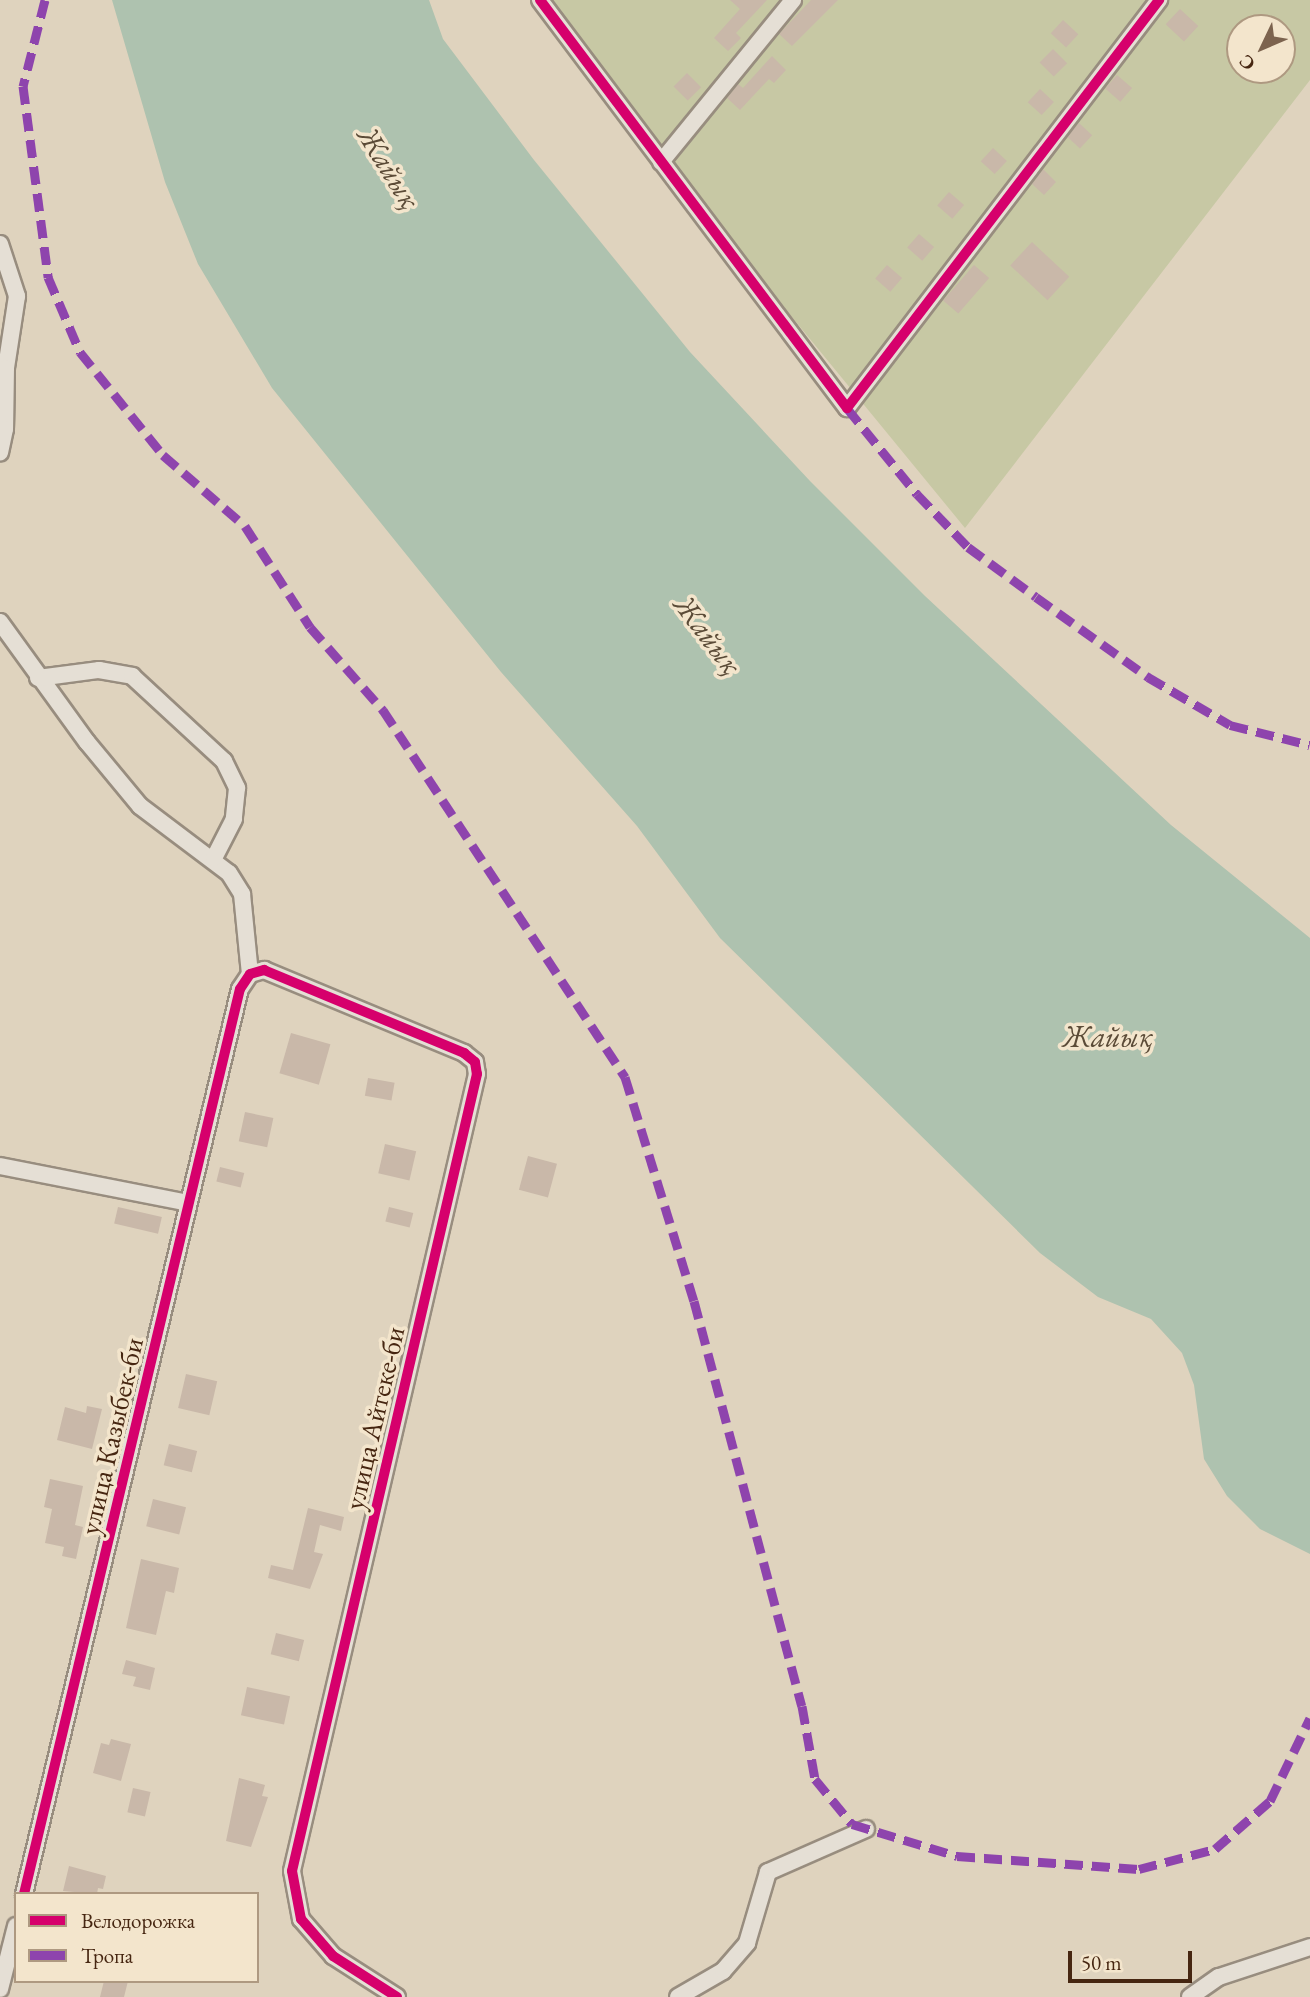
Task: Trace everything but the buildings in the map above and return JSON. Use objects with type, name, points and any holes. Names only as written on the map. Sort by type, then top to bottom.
[{"type":"street","points":[[540,0],[847,408],[1159,0]]},
{"type":"street","points":[[661,162],[793,0]]},
{"type":"street","points":[[0,244],[17,296],[3,366],[5,429],[0,452]]},
{"type":"street","points":[[2,628],[38,678],[140,806],[164,828],[214,858],[242,894],[250,974]]},
{"type":"street","points":[[38,678],[99,670],[132,676],[224,761],[237,788],[234,818],[214,858]]},
{"type":"street","name":"улица Айтеке-би","points":[[250,974],[264,970],[464,1053],[475,1062],[477,1074],[292,1871],[301,1919],[333,1956],[397,1997]]},
{"type":"street","name":"улица Казыбек-би","points":[[24,1892],[240,989],[250,974]]},
{"type":"street","points":[[0,1166],[188,1203]]},
{"type":"street","points":[[678,1997],[723,1971],[747,1943],[768,1872],[866,1829]]},
{"type":"street","points":[[0,1989],[14,1934]]},
{"type":"street","points":[[1190,1997],[1219,1977],[1310,1947]]},
{"type":"shaded area","points":[[532,0],[1310,0],[1310,80],[965,528]]},
{"type":"water","name":"Жайық","points":[[112,0],[429,0],[443,39],[534,160],[690,352],[810,481],[925,596],[1171,825],[1310,938],[1310,1554],[1260,1529],[1227,1496],[1204,1459],[1194,1385],[1182,1353],[1151,1319],[1098,1297],[1040,1253],[720,938],[637,826],[501,672],[272,388],[198,264],[165,182]]},
{"type":"marked path","points":[[45,0],[23,86],[48,277],[80,352],[163,455],[245,526],[310,627],[383,710],[625,1077],[694,1301],[802,1706],[815,1779],[852,1824],[957,1856],[1139,1869],[1215,1849],[1270,1801],[1310,1718]]},
{"type":"marked path","points":[[847,408],[917,494],[968,547],[1036,597],[1148,677],[1230,725],[1310,745]]},
{"type":"cycle path","points":[[540,0],[847,408],[1159,0]]},
{"type":"cycle path","points":[[24,1892],[240,989],[250,974],[264,970],[464,1053],[475,1062],[477,1074],[292,1871],[301,1919],[333,1956],[397,1997]]}]
